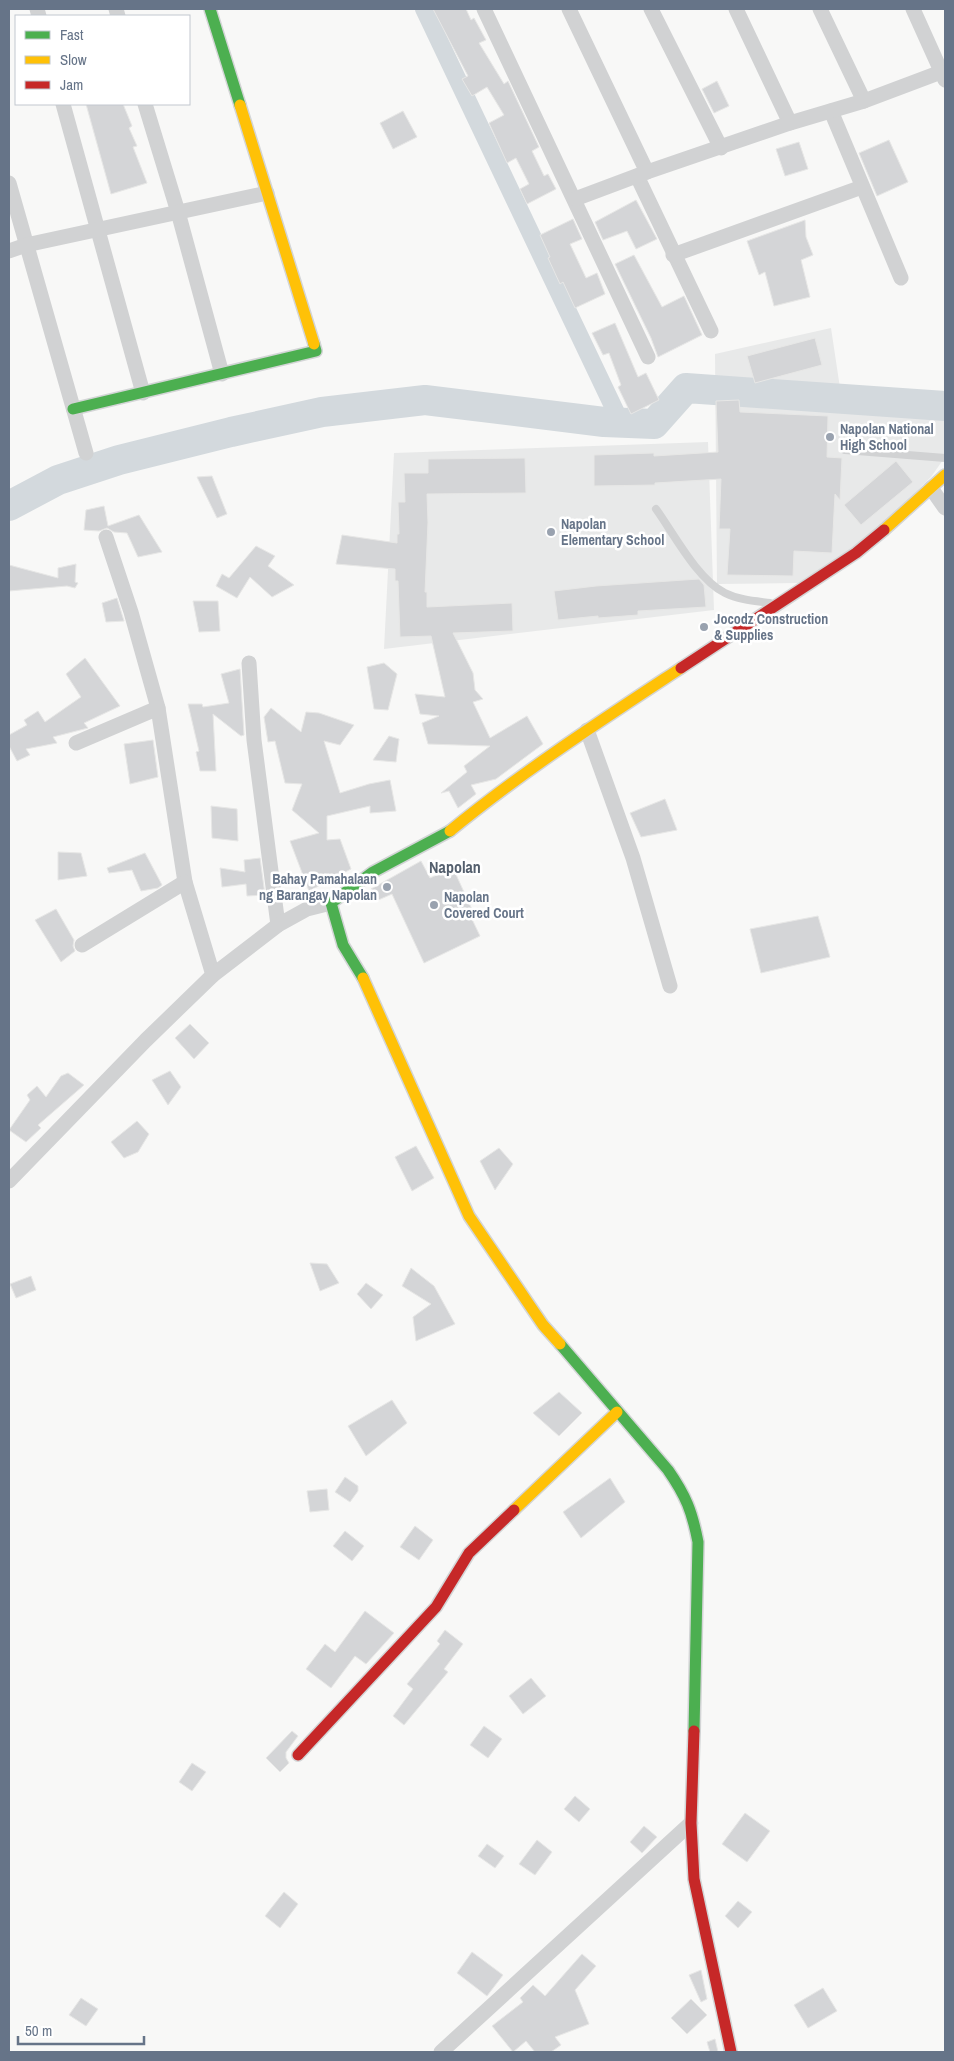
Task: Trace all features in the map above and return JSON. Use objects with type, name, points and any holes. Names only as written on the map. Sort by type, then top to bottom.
[{"type":"street","points":[[73,409],[316,351],[210,9]]},
{"type":"street","points":[[484,9],[648,357]]},
{"type":"street","points":[[569,9],[642,174],[674,255],[711,331]]},
{"type":"street","points":[[651,9],[721,148]]},
{"type":"street","points":[[736,9],[790,123]]},
{"type":"street","points":[[820,9],[864,101]]},
{"type":"street","points":[[575,199],[790,123],[943,76],[938,46],[912,9]]},
{"type":"street","points":[[63,105],[144,393]]},
{"type":"street","points":[[145,105],[178,212],[222,374]]},
{"type":"street","points":[[831,111],[900,278]]},
{"type":"street","points":[[9,183],[86,454]]},
{"type":"street","points":[[674,255],[862,187]]},
{"type":"street","points":[[9,250],[267,193]]},
{"type":"street","points":[[9,1181],[152,1034],[213,975],[278,925],[307,910],[331,903],[373,872],[449,832],[489,799],[587,730],[856,553],[898,519],[945,475]]},
{"type":"street","points":[[930,488],[945,508]]},
{"type":"street","points":[[106,536],[131,612],[158,708],[185,882],[213,975]]},
{"type":"street","points":[[249,663],[254,740],[278,925]]},
{"type":"street","points":[[76,743],[158,708]]},
{"type":"street","points":[[587,730],[633,858],[670,986]]},
{"type":"street","points":[[82,945],[185,882]]},
{"type":"street","points":[[331,903],[343,945],[367,984],[469,1216],[543,1325],[668,1470],[682,1490],[692,1512],[698,1542],[691,1823],[694,1879],[732,2052]]},
{"type":"street","points":[[298,1755],[436,1607],[469,1553],[617,1412]]},
{"type":"street","points":[[441,2052],[691,1823]]},
{"type":"lane","points":[[845,450],[945,458]]},
{"type":"lane","points":[[656,510],[694,563],[717,588],[741,599],[777,604]]},
{"type":"shaded area","name":"Napolan National High School","points":[[831,328],[843,408],[945,416],[945,457],[931,477],[868,539],[798,583],[717,584],[715,354]]},
{"type":"shaded area","name":"Napolan Elementary School","points":[[708,442],[714,610],[384,649],[394,453]]},
{"type":"building","points":[[433,9],[466,9],[471,20],[474,18],[486,40],[479,43],[504,84],[508,81],[539,147],[532,151],[544,176],[548,174],[556,189],[527,204],[520,189],[529,184],[516,158],[507,163],[489,123],[504,115],[487,87],[472,96],[462,79],[468,76]]},
{"type":"building","points":[[717,81],[729,106],[714,113],[702,89]]},
{"type":"building","points":[[86,105],[123,105],[132,126],[129,128],[137,146],[133,147],[147,183],[111,194]]},
{"type":"building","points":[[403,111],[417,137],[393,149],[380,123]]},
{"type":"building","points":[[889,140],[908,182],[877,196],[859,153]]},
{"type":"building","points":[[799,142],[808,169],[785,176],[776,149]]},
{"type":"building","points":[[636,200],[657,239],[636,249],[627,231],[603,240],[595,222]]},
{"type":"building","points":[[573,219],[582,239],[570,244],[586,278],[597,273],[605,294],[575,308],[563,282],[560,284],[540,235]]},
{"type":"building","points":[[805,220],[806,237],[813,255],[801,260],[810,297],[774,306],[765,272],[759,275],[747,241]]},
{"type":"building","points":[[634,255],[662,307],[684,296],[702,335],[658,357],[651,338],[615,264]]},
{"type":"building","points":[[615,323],[638,377],[646,373],[659,400],[631,414],[618,387],[621,385],[609,353],[603,355],[592,333]]},
{"type":"building","points":[[815,338],[822,365],[755,383],[747,356]]},
{"type":"building","points":[[739,400],[740,412],[828,416],[827,457],[842,458],[840,500],[835,494],[832,553],[794,551],[793,576],[727,575],[730,529],[719,529],[721,479],[655,483],[655,485],[594,486],[594,455],[654,453],[654,456],[718,452],[716,401]]},
{"type":"building","points":[[525,458],[526,493],[427,494],[428,522],[425,592],[427,592],[427,607],[512,603],[513,631],[453,633],[473,673],[475,690],[483,699],[473,702],[490,738],[527,716],[543,744],[496,779],[471,785],[476,794],[458,808],[449,791],[441,793],[467,772],[464,766],[490,746],[428,744],[422,723],[439,716],[420,714],[415,694],[445,697],[431,636],[400,637],[398,581],[395,581],[395,569],[336,564],[342,535],[397,543],[397,534],[399,534],[398,502],[405,502],[404,473],[428,473],[428,459]]},
{"type":"building","points":[[896,461],[913,482],[861,525],[844,505]]},
{"type":"building","points":[[212,476],[227,514],[217,518],[197,477]]},
{"type":"building","points":[[104,506],[108,526],[139,515],[162,552],[138,557],[127,533],[114,532],[107,528],[99,531],[84,530],[86,510]]},
{"type":"building","points":[[256,546],[275,556],[268,566],[294,585],[272,597],[250,577],[237,598],[216,586],[222,574],[229,578]]},
{"type":"building","points":[[76,564],[75,582],[78,583],[75,588],[67,586],[9,591],[9,565],[58,578],[58,568]]},
{"type":"building","points":[[699,579],[704,585],[706,607],[638,611],[638,615],[558,620],[554,591],[596,586]]},
{"type":"building","points":[[117,598],[124,621],[106,622],[102,603]]},
{"type":"building","points":[[193,601],[218,601],[220,631],[199,632]]},
{"type":"building","points":[[85,658],[120,706],[84,723],[88,728],[53,737],[57,743],[26,749],[30,755],[17,761],[9,746],[9,735],[27,725],[24,720],[38,711],[45,722],[81,697],[66,674]]},
{"type":"building","points":[[384,663],[397,674],[388,710],[374,709],[367,667]]},
{"type":"building","points":[[240,669],[244,735],[241,736],[213,714],[216,771],[200,771],[196,752],[199,751],[188,704],[202,704],[203,707],[229,703],[221,674]]},
{"type":"building","points":[[271,708],[301,732],[306,712],[319,713],[354,725],[340,745],[324,741],[340,793],[390,780],[396,811],[370,813],[370,806],[327,816],[327,840],[340,839],[351,869],[309,891],[290,841],[319,833],[292,810],[302,784],[285,783],[275,741],[268,742],[264,717]]},
{"type":"building","points":[[389,736],[399,739],[396,762],[373,760]]},
{"type":"building","points":[[153,740],[158,777],[130,784],[124,744]]},
{"type":"building","points":[[665,799],[677,830],[641,837],[630,813]]},
{"type":"building","points":[[211,806],[237,809],[238,841],[212,838]]},
{"type":"building","points":[[58,852],[81,853],[87,876],[58,880]]},
{"type":"building","points":[[145,853],[162,885],[158,888],[141,891],[132,870],[109,873],[107,868]]},
{"type":"building","points":[[260,858],[265,895],[247,896],[246,884],[222,887],[220,868],[245,872],[244,860]]},
{"type":"building","points":[[421,861],[430,878],[453,868],[474,914],[470,915],[480,936],[424,963],[392,894],[376,901],[371,889]]},
{"type":"building","points":[[56,909],[74,940],[73,946],[75,951],[61,962],[35,920]]},
{"type":"building","points":[[818,916],[830,957],[761,973],[750,929]]},
{"type":"building","points":[[190,1024],[209,1043],[194,1059],[175,1038]]},
{"type":"building","points":[[170,1071],[181,1087],[168,1105],[152,1080]]},
{"type":"building","points":[[68,1073],[84,1085],[38,1125],[41,1128],[26,1142],[9,1130],[30,1100],[27,1095],[37,1086],[46,1097],[61,1076]]},
{"type":"building","points":[[137,1121],[149,1134],[138,1152],[124,1158],[111,1142]]},
{"type":"building","points":[[416,1146],[434,1178],[412,1191],[395,1157]]},
{"type":"building","points":[[499,1148],[513,1164],[495,1190],[480,1161]]},
{"type":"building","points":[[310,1263],[327,1264],[339,1283],[320,1291]]},
{"type":"building","points":[[411,1268],[434,1286],[455,1324],[416,1341],[413,1317],[431,1304],[402,1286]]},
{"type":"building","points":[[31,1276],[36,1290],[16,1298],[10,1284]]},
{"type":"building","points":[[366,1283],[383,1295],[371,1309],[357,1294]]},
{"type":"building","points":[[559,1392],[582,1413],[559,1436],[533,1413]]},
{"type":"building","points":[[392,1400],[407,1423],[366,1456],[348,1426]]},
{"type":"building","points":[[345,1477],[358,1486],[358,1491],[350,1502],[335,1492]]},
{"type":"building","points":[[610,1478],[625,1502],[581,1538],[563,1512]]},
{"type":"building","points":[[327,1489],[329,1510],[310,1512],[307,1491]]},
{"type":"building","points":[[415,1526],[433,1540],[419,1560],[400,1547]]},
{"type":"building","points":[[345,1531],[364,1546],[352,1561],[333,1546]]},
{"type":"building","points":[[365,1611],[394,1633],[366,1664],[355,1656],[331,1688],[306,1669],[325,1644],[335,1652]]},
{"type":"building","points":[[445,1630],[463,1644],[444,1669],[448,1672],[404,1725],[393,1716],[413,1689],[407,1684],[440,1644],[437,1641]]},
{"type":"building","points":[[531,1678],[546,1696],[523,1714],[509,1696]]},
{"type":"building","points":[[484,1726],[502,1739],[488,1758],[470,1745]]},
{"type":"building","points":[[292,1731],[298,1736],[286,1752],[286,1758],[289,1763],[280,1772],[266,1758]]},
{"type":"building","points":[[192,1763],[206,1772],[192,1791],[179,1782]]},
{"type":"building","points":[[575,1796],[590,1809],[579,1822],[564,1809]]},
{"type":"building","points":[[745,1813],[770,1831],[747,1862],[722,1844]]},
{"type":"building","points":[[644,1826],[657,1837],[642,1853],[630,1842]]},
{"type":"building","points":[[537,1840],[552,1852],[535,1875],[519,1864]]},
{"type":"building","points":[[487,1844],[504,1856],[495,1868],[478,1856]]},
{"type":"building","points":[[284,1892],[298,1904],[280,1928],[265,1916]]},
{"type":"building","points":[[738,1901],[752,1912],[738,1928],[725,1916]]},
{"type":"building","points":[[472,1952],[503,1975],[487,1996],[457,1973]]},
{"type":"building","points":[[582,1954],[596,1966],[575,1990],[589,2024],[555,2037],[561,2045],[551,2052],[535,2052],[526,2041],[513,2052],[492,2026],[523,2002],[520,1998],[533,1985],[545,1996]]},
{"type":"building","points":[[701,1970],[707,1999],[701,2002],[689,1975]]},
{"type":"building","points":[[823,1988],[837,2011],[808,2028],[794,2005]]},
{"type":"building","points":[[81,1998],[98,2009],[86,2026],[69,2015]]},
{"type":"building","points":[[691,1999],[707,2015],[687,2034],[671,2018]]},
{"type":"building","points":[[715,2039],[718,2052],[710,2052],[707,2042]]},
{"type":"waterway","points":[[424,9],[621,423]]},
{"type":"waterway","points":[[9,506],[58,480],[119,460],[322,412],[425,400],[604,422],[654,424],[686,388],[945,406]]},
{"type":"traffic: fast","points":[[210,9],[240,105]]},
{"type":"traffic: fast","points":[[73,409],[316,351],[314,344]]},
{"type":"traffic: fast","points":[[363,978],[343,945],[331,903],[373,872],[450,831]]},
{"type":"traffic: fast","points":[[560,1344],[668,1470],[684,1496],[691,1512],[698,1542],[694,1731]]},
{"type":"traffic: slow","points":[[240,105],[314,344]]},
{"type":"traffic: slow","points":[[884,530],[945,475]]},
{"type":"traffic: slow","points":[[450,831],[534,767],[681,668]]},
{"type":"traffic: slow","points":[[363,978],[469,1216],[543,1325],[560,1344]]},
{"type":"traffic: slow","points":[[514,1510],[617,1412]]},
{"type":"traffic: jam","points":[[681,668],[856,553],[884,530]]},
{"type":"traffic: jam","points":[[298,1755],[436,1607],[469,1553],[514,1510]]},
{"type":"traffic: jam","points":[[694,1731],[691,1823],[694,1879],[731,2052]]},
{"type":"place","name":"Napolan National High School","points":[[830,437]]},
{"type":"place","name":"Napolan Elementary School","points":[[551,532]]},
{"type":"place","name":"Jocodz Construction & Supplies","points":[[704,627]]},
{"type":"place","name":"Bahay Pamahalaan ng Barangay Napolan","points":[[387,887]]},
{"type":"place","name":"Napolan Covered Court","points":[[434,905]]},
{"type":"district","name":"Napolan","points":[[455,867]]}]
